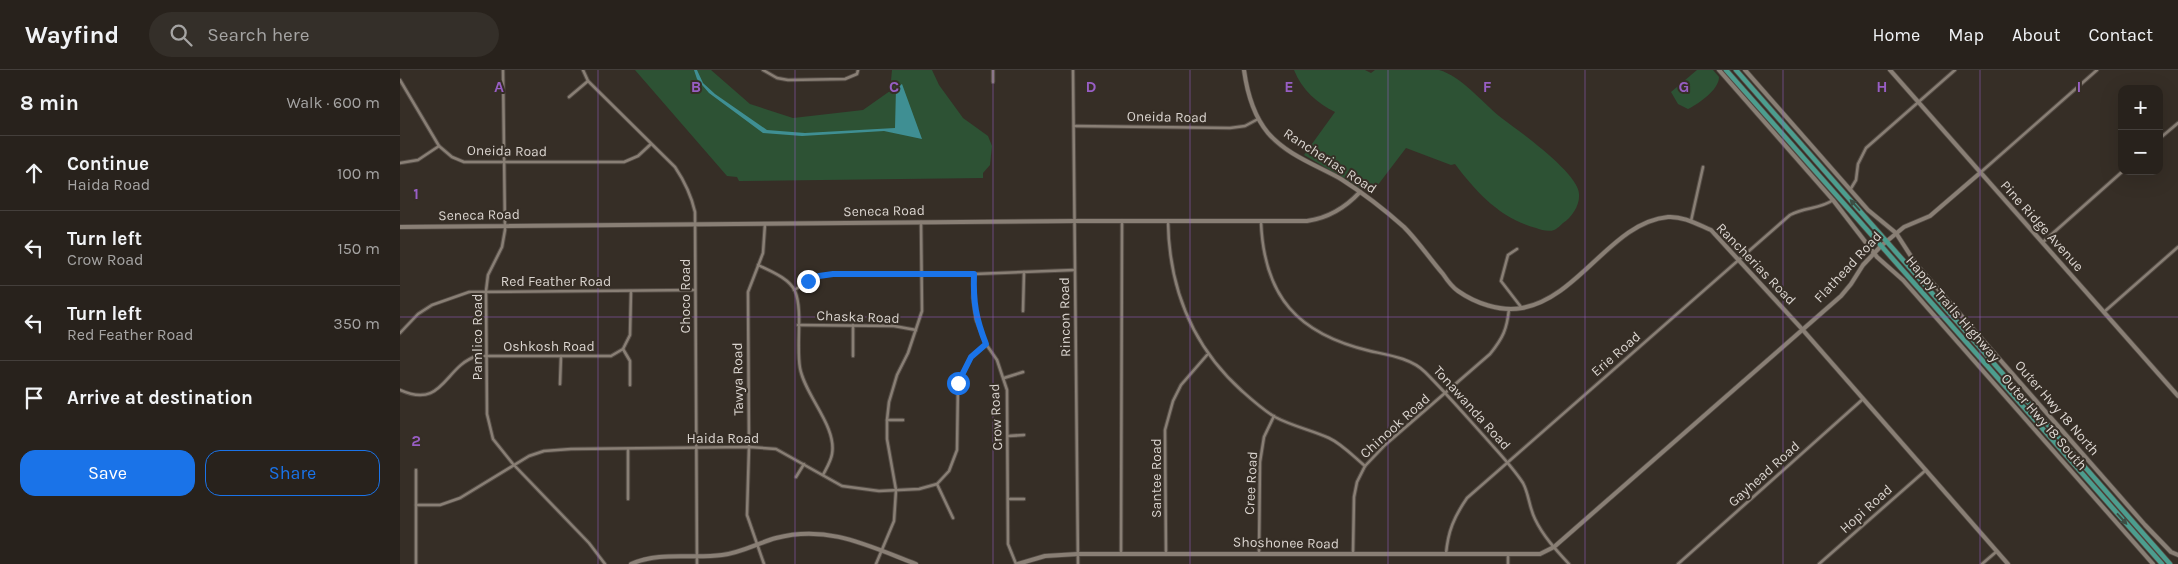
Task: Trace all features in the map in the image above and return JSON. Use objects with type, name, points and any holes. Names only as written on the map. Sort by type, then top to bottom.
[{"type":"main road","name":"Happy Trails Highway","points":[[1726,70],[2162,564]]},
{"type":"main road","name":"Happy Trails Highway","points":[[1736,70],[2170,564]]},
{"type":"street","name":"Pamlico Road","points":[[503,70],[505,226],[502,248],[488,275],[486,291],[487,414],[493,439],[513,464],[589,543],[604,564]]},
{"type":"street","name":"Choco Road","points":[[583,70],[588,81],[675,167],[686,182],[695,212],[697,564]]},
{"type":"street","points":[[763,70],[777,78],[788,80],[845,79],[857,74],[858,70]]},
{"type":"street","points":[[993,70],[993,82]]},
{"type":"street","name":"Rincon Road","points":[[1073,70],[1078,564]]},
{"type":"street","name":"Rancherias Road","points":[[1244,70],[1251,103],[1268,133],[1284,148],[1360,192],[1405,228],[1456,290],[1479,303],[1509,309],[1522,308],[1544,301],[1569,285],[1640,225],[1668,217],[1691,220],[1711,230],[1802,329],[2008,564]]},
{"type":"street","name":"Outer Hwy 18 South","points":[[1719,70],[1833,200],[1874,253],[1903,280],[2154,564]]},
{"type":"street","name":"Outer Hwy 18 North","points":[[1745,70],[1868,210],[1896,233],[1916,264],[2145,525],[2171,552],[2178,555]]},
{"type":"street","name":"Pine Ridge Avenue","points":[[1890,70],[2177,393]]},
{"type":"street","points":[[1850,190],[1856,180],[1858,164],[1866,148],[1955,70]]},
{"type":"street","name":"Flathead Road","points":[[1554,547],[1841,296],[1874,253],[1896,233],[1904,227],[1930,216],[2097,70]]},
{"type":"street","name":"Oneida Road","points":[[400,80],[439,146],[452,157],[464,162],[624,162],[638,156],[651,144]]},
{"type":"street","points":[[569,97],[588,81]]},
{"type":"street","name":"Oneida Road","points":[[1074,126],[1230,128],[1245,126],[1259,119]]},
{"type":"street","points":[[2163,136],[2178,123]]},
{"type":"street","points":[[400,163],[418,160],[439,146]]},
{"type":"street","points":[[1691,220],[1704,168]]},
{"type":"street","points":[[2043,242],[2118,175]]},
{"type":"street","name":"Seneca Road","points":[[400,227],[1074,220],[1307,222],[1321,219],[1337,211],[1360,192]]},
{"type":"street","name":"Erie Road","points":[[1446,554],[1447,536],[1454,516],[1467,498],[1790,215],[1799,210],[1825,205],[1833,200]]},
{"type":"street","points":[[1121,554],[1122,221]]},
{"type":"street","points":[[1168,221],[1168,246],[1172,275],[1184,311],[1208,354],[1229,380],[1274,416],[1331,439],[1365,466]]},
{"type":"street","points":[[876,564],[894,521],[896,490],[887,439],[887,420],[897,375],[917,330],[922,311],[922,222]]},
{"type":"street","name":"Tonawanda Road","points":[[1261,222],[1262,246],[1268,270],[1282,298],[1298,317],[1316,332],[1339,343],[1404,359],[1423,370],[1508,463],[1523,484],[1534,517],[1544,535],[1568,564]]},
{"type":"street","name":"Tawya Road","points":[[764,564],[747,515],[749,447],[748,292],[765,239],[765,224]]},
{"type":"street","points":[[2104,312],[2178,247]]},
{"type":"street","points":[[1517,249],[1508,255],[1501,281],[1522,308]]},
{"type":"street","points":[[758,265],[776,274],[794,290],[798,300],[800,370],[832,437],[832,454],[823,475]]},
{"type":"street","points":[[794,290],[819,276],[826,275],[974,274],[1074,270]]},
{"type":"street","points":[[1023,311],[1024,272]]},
{"type":"street","name":"Crow Road","points":[[974,274],[973,298],[976,320],[986,344],[997,360],[1007,390],[1008,544],[1017,564]]},
{"type":"street","name":"Red Feather Road","points":[[400,333],[418,314],[432,305],[469,292],[695,290]]},
{"type":"street","points":[[630,385],[630,361],[623,349],[630,335],[631,291]]},
{"type":"street","name":"Chinook Road","points":[[1353,555],[1354,497],[1357,482],[1365,466],[1385,445],[1490,354],[1503,338],[1508,323],[1509,309]]},
{"type":"street","points":[[853,324],[853,356]]},
{"type":"street","name":"Chaska Road","points":[[798,325],[853,324],[894,326],[917,330]]},
{"type":"street","points":[[953,518],[937,484],[949,471],[957,450],[958,383],[971,357],[986,344]]},
{"type":"street","name":"Oshkosh Road","points":[[400,390],[412,395],[429,395],[441,388],[468,359],[487,355],[611,356],[623,349]]},
{"type":"street","name":"Santee Road","points":[[1166,554],[1165,430],[1173,401],[1181,385],[1208,354]]},
{"type":"street","points":[[560,384],[561,356]]},
{"type":"street","points":[[1004,378],[1022,372]]},
{"type":"street","name":"Gayhead Road","points":[[1678,564],[1862,399]]},
{"type":"street","name":"Cree Road","points":[[1258,554],[1260,462],[1264,437],[1274,416]]},
{"type":"street","points":[[887,420],[903,420]]},
{"type":"street","points":[[1008,436],[1024,435]]},
{"type":"street","name":"Haida Road","points":[[416,505],[440,505],[460,498],[513,464],[544,451],[749,447],[776,449],[842,486],[860,490],[919,489],[937,484]]},
{"type":"street","points":[[628,449],[628,499]]},
{"type":"street","points":[[796,477],[804,464]]},
{"type":"street","points":[[416,470],[416,564]]},
{"type":"street","name":"Hopi Road","points":[[1819,564],[1926,470]]},
{"type":"street","points":[[1008,499],[1024,499]]},
{"type":"street","points":[[631,564],[656,557],[723,555],[798,533],[818,533],[851,538],[916,564]]},
{"type":"street","name":"Shoshonee Road","points":[[1017,564],[1045,556],[1078,554],[1446,554],[1508,556],[1540,554],[1554,547]]},
{"type":"street","points":[[1982,564],[1996,552]]},
{"type":"street","points":[[1508,556],[1508,564]]},
{"type":"green space","points":[[635,70],[711,70],[750,104],[793,118],[863,110],[890,91],[892,70],[932,70],[939,85],[963,118],[988,136],[992,146],[990,165],[983,173],[983,178],[739,181],[737,177],[727,176]]},
{"type":"green space","points":[[1294,70],[1365,70],[1371,73],[1375,70],[1439,70],[1447,73],[1532,141],[1569,175],[1576,185],[1579,194],[1577,206],[1569,217],[1554,230],[1543,230],[1523,224],[1490,203],[1455,164],[1451,165],[1406,148],[1371,194],[1304,155],[1335,112],[1311,95],[1301,84]]},
{"type":"green space","points":[[1697,70],[1713,70],[1719,77],[1718,82],[1712,92],[1688,109],[1678,104],[1671,92]]},
{"type":"water","points":[[694,70],[697,70],[703,83],[715,94],[767,130],[805,133],[895,128],[896,88],[902,84],[922,139],[884,131],[802,136],[763,133],[709,93],[697,79]]},
{"type":"route","points":[[808,281],[819,276],[833,274],[974,274],[973,298],[976,320],[986,344],[971,357],[958,383]]}]
